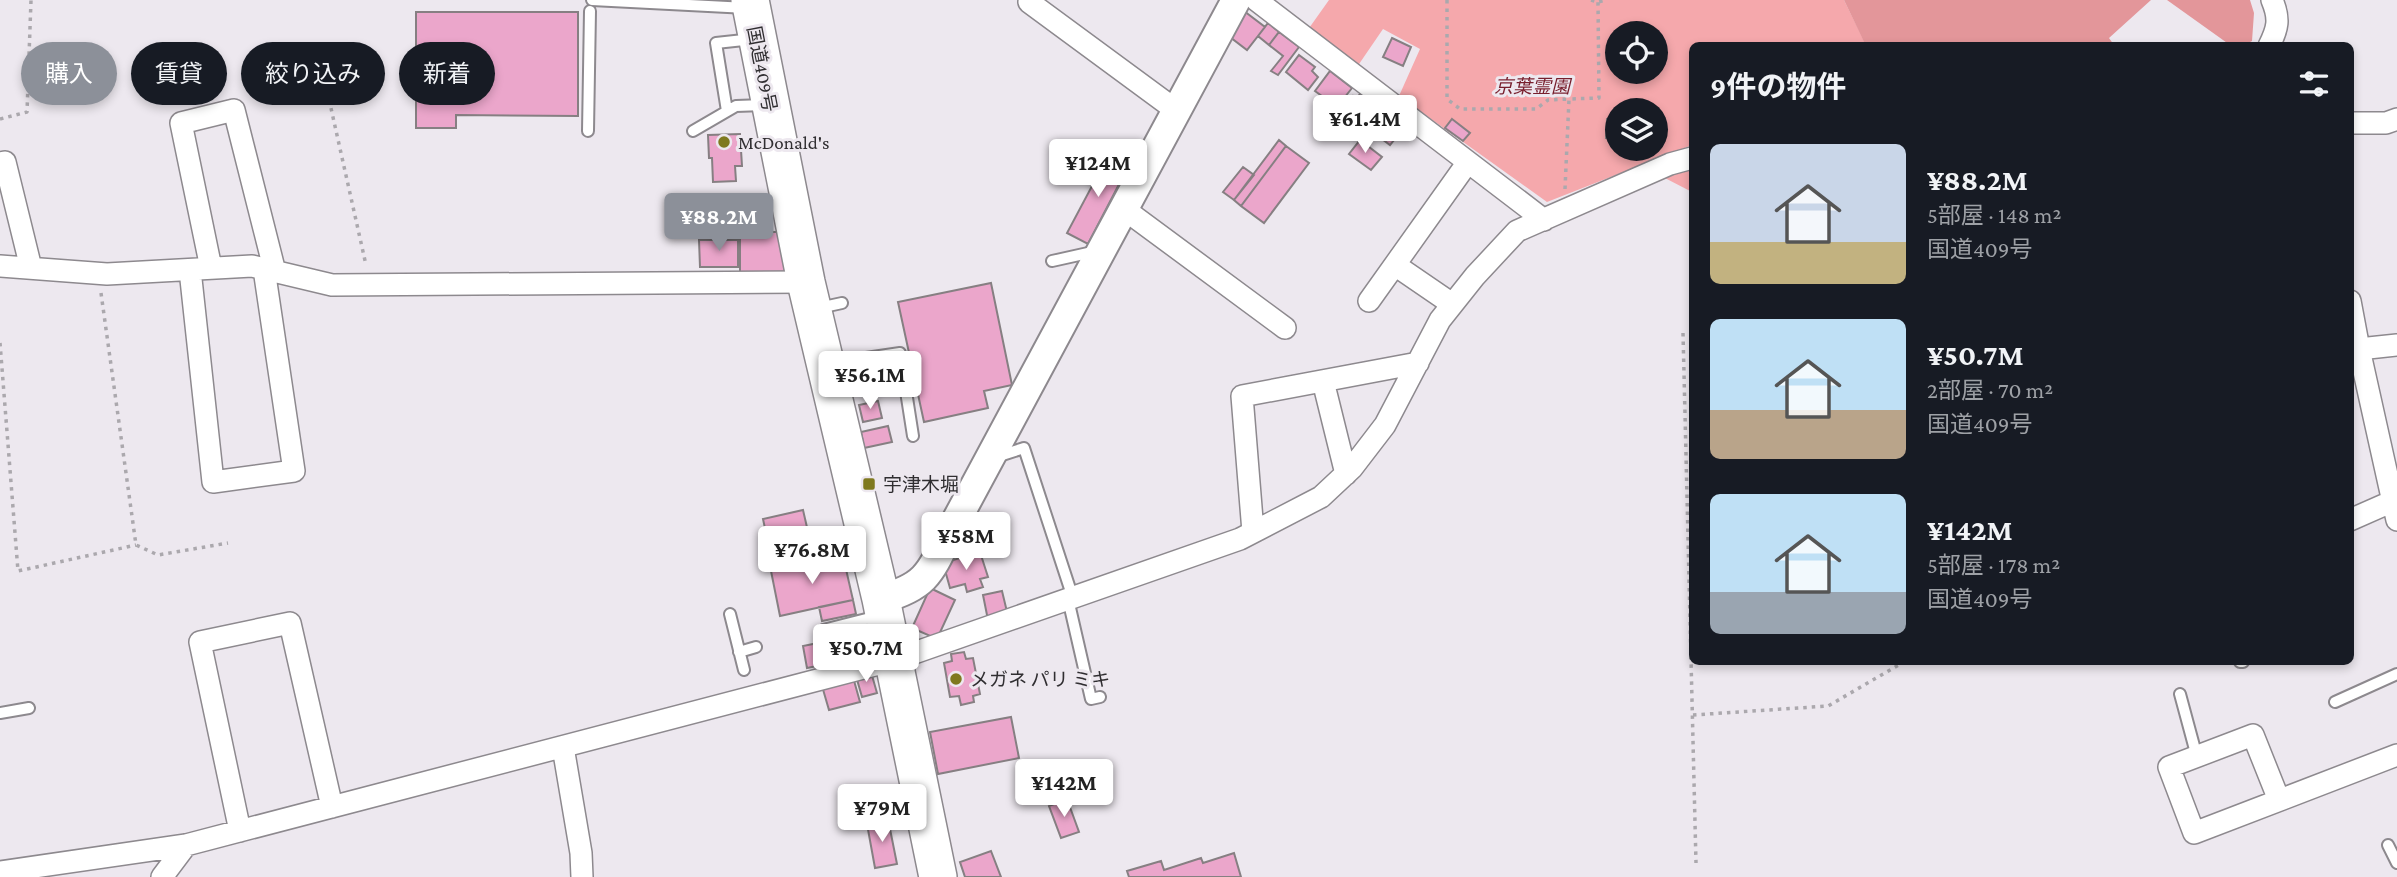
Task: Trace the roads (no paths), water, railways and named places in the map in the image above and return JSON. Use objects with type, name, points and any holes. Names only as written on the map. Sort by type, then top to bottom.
[{"type":"highway","name":"国道409号","points":[[752,16],[769,105],[820,298],[882,607],[932,820],[935,876]]},
{"type":"street","points":[[882,607],[919,583],[935,564],[1236,0]]},
{"type":"street","points":[[1256,0],[1544,220]]},
{"type":"street","points":[[2271,42],[2278,29],[2272,0]]},
{"type":"street","points":[[1029,2],[1177,111]]},
{"type":"street","points":[[234,110],[269,270],[294,471],[213,482],[201,269],[181,123],[234,110]]},
{"type":"street","points":[[2354,123],[2386,123],[2397,119]]},
{"type":"street","points":[[0,872],[186,845],[894,660],[1240,539],[1321,498],[1346,474],[1385,425],[1440,320],[1475,276],[1517,231],[1670,164],[1689,159]]},
{"type":"street","points":[[0,163],[5,162],[30,268]]},
{"type":"street","points":[[1369,301],[1468,162]]},
{"type":"street","points":[[1124,209],[1285,328]]},
{"type":"street","points":[[1395,265],[1452,304]]},
{"type":"street","points":[[0,266],[99,274],[252,266],[332,285],[820,298]]},
{"type":"street","points":[[2354,322],[2359,349],[2357,375],[2395,510],[2354,519]]},
{"type":"street","points":[[2359,349],[2397,345]]},
{"type":"street","points":[[1253,532],[1242,396],[1418,363]]},
{"type":"street","points":[[1323,381],[1346,474]]},
{"type":"street","points":[[240,831],[200,642],[290,623],[332,807]]},
{"type":"street","points":[[2279,800],[2253,735],[2169,767],[2194,832],[2279,800],[2397,755]]},
{"type":"street","points":[[563,747],[582,877]]},
{"type":"street","points":[[162,877],[186,845]]},
{"type":"lane","points":[[588,131],[591,5],[752,16]]},
{"type":"lane","points":[[727,111],[716,43],[752,16]]},
{"type":"lane","points":[[693,131],[736,106],[769,105]]},
{"type":"lane","points":[[1052,261],[1102,251]]},
{"type":"lane","points":[[866,358],[900,353],[913,436]]},
{"type":"lane","points":[[990,459],[1024,448],[1070,599],[1091,699],[1100,697]]},
{"type":"lane","points":[[823,630],[882,607]]},
{"type":"lane","points":[[730,614],[744,670]]},
{"type":"lane","points":[[739,652],[756,647]]},
{"type":"lane","points":[[2335,702],[2397,674]]},
{"type":"lane","points":[[2180,694],[2197,757]]},
{"type":"lane","points":[[0,713],[29,708]]},
{"type":"lane","points":[[2388,845],[2397,863]]},
{"type":"place","name":"McDonald's","points":[[724,142]]},
{"type":"place","name":"宇津木堀","points":[[869,484]]},
{"type":"place","name":"メガネ パリ ミキ","points":[[956,679]]},
{"type":"park label","name":"京葉霊園","points":[[1532,86]]}]
